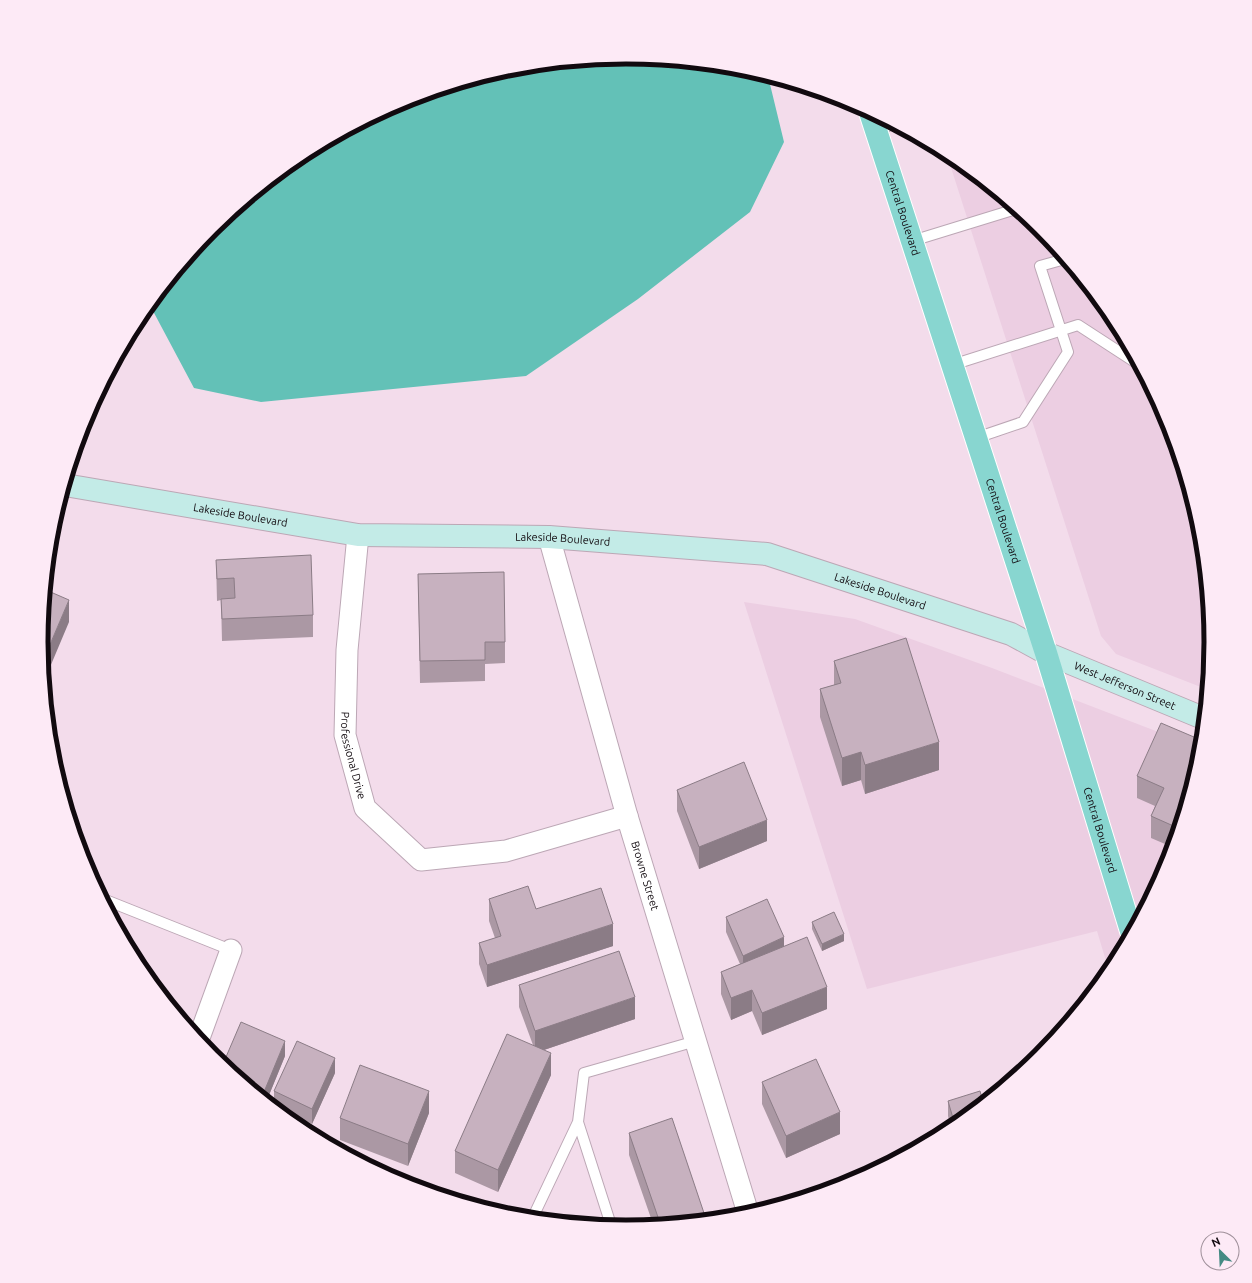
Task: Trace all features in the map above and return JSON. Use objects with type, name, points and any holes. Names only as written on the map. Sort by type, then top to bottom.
[{"type":"main road","name":"Central Boulevard","points":[[880,122],[912,241],[1046,652],[1129,926]]},
{"type":"street","name":"Lakeside Boulevard","points":[[70,486],[358,535],[549,537],[767,554],[1011,634],[1046,652]]},
{"type":"street","name":"Professional Drive","points":[[358,535],[347,650],[345,736],[365,808],[421,860],[506,851],[627,816]]},
{"type":"street","name":"Browne Street","points":[[549,537],[627,816],[746,1206]]},
{"type":"street","name":"West Jefferson Street","points":[[1046,652],[1199,716]]},
{"type":"street","points":[[201,1033],[231,950]]},
{"type":"lane","points":[[912,241],[1011,211]]},
{"type":"lane","points":[[976,438],[1023,422],[1068,352],[1040,266],[1061,260]]},
{"type":"lane","points":[[952,365],[1078,325],[1130,359]]},
{"type":"lane","points":[[111,902],[231,950]]},
{"type":"lane","points":[[535,1212],[578,1122],[584,1073],[696,1041]]},
{"type":"lane","points":[[578,1122],[609,1219]]},
{"type":"shaded area","points":[[588,65],[664,65],[701,68],[769,82],[784,142],[750,212],[638,299],[526,376],[261,402],[194,388],[153,311],[167,290],[191,260],[245,207],[274,183],[337,141],[370,123],[405,107],[476,83],[551,68]]},
{"type":"shaded area","points":[[949,163],[978,183],[1035,233],[1061,260],[1085,290],[1107,320],[1127,353],[1160,420],[1173,456],[1193,529],[1199,566],[1203,604],[1204,642],[1202,687],[1116,654],[1101,636]]},
{"type":"shaded area","points":[[744,602],[855,619],[992,668],[1194,746],[1184,791],[1160,863],[1127,931],[1107,963],[1097,931],[867,989]]},
{"type":"building","points":[[311,555],[313,615],[222,619],[221,599],[235,598],[234,578],[217,579],[216,560]]},
{"type":"building","points":[[504,572],[505,642],[485,642],[485,660],[420,661],[418,574]]},
{"type":"building","points":[[50,592],[69,600],[48,649]]},
{"type":"building","points":[[906,638],[939,742],[865,765],[861,752],[842,758],[820,689],[841,683],[834,661]]},
{"type":"building","points":[[1161,723],[1196,738],[1184,791],[1173,826],[1151,816],[1164,788],[1137,776]]},
{"type":"building","points":[[744,762],[767,820],[699,847],[677,790]]},
{"type":"building","points":[[528,886],[536,909],[601,888],[613,924],[487,965],[479,943],[501,936],[489,899]]},
{"type":"building","points":[[767,899],[784,937],[743,956],[726,917]]},
{"type":"building","points":[[834,912],[844,934],[822,944],[812,922]]},
{"type":"building","points":[[807,937],[827,987],[762,1013],[752,990],[731,998],[721,972]]},
{"type":"building","points":[[619,951],[635,997],[535,1031],[519,985]]},
{"type":"building","points":[[241,1022],[285,1041],[264,1092],[226,1058]]},
{"type":"building","points":[[507,1034],[551,1053],[498,1170],[455,1151]]},
{"type":"building","points":[[297,1041],[335,1058],[312,1109],[274,1091]]},
{"type":"building","points":[[816,1059],[840,1112],[786,1136],[762,1082]]},
{"type":"building","points":[[360,1065],[429,1091],[408,1144],[340,1118]]},
{"type":"building","points":[[980,1091],[982,1097],[953,1118],[948,1101]]},
{"type":"building","points":[[672,1118],[704,1214],[658,1218],[629,1133]]}]
